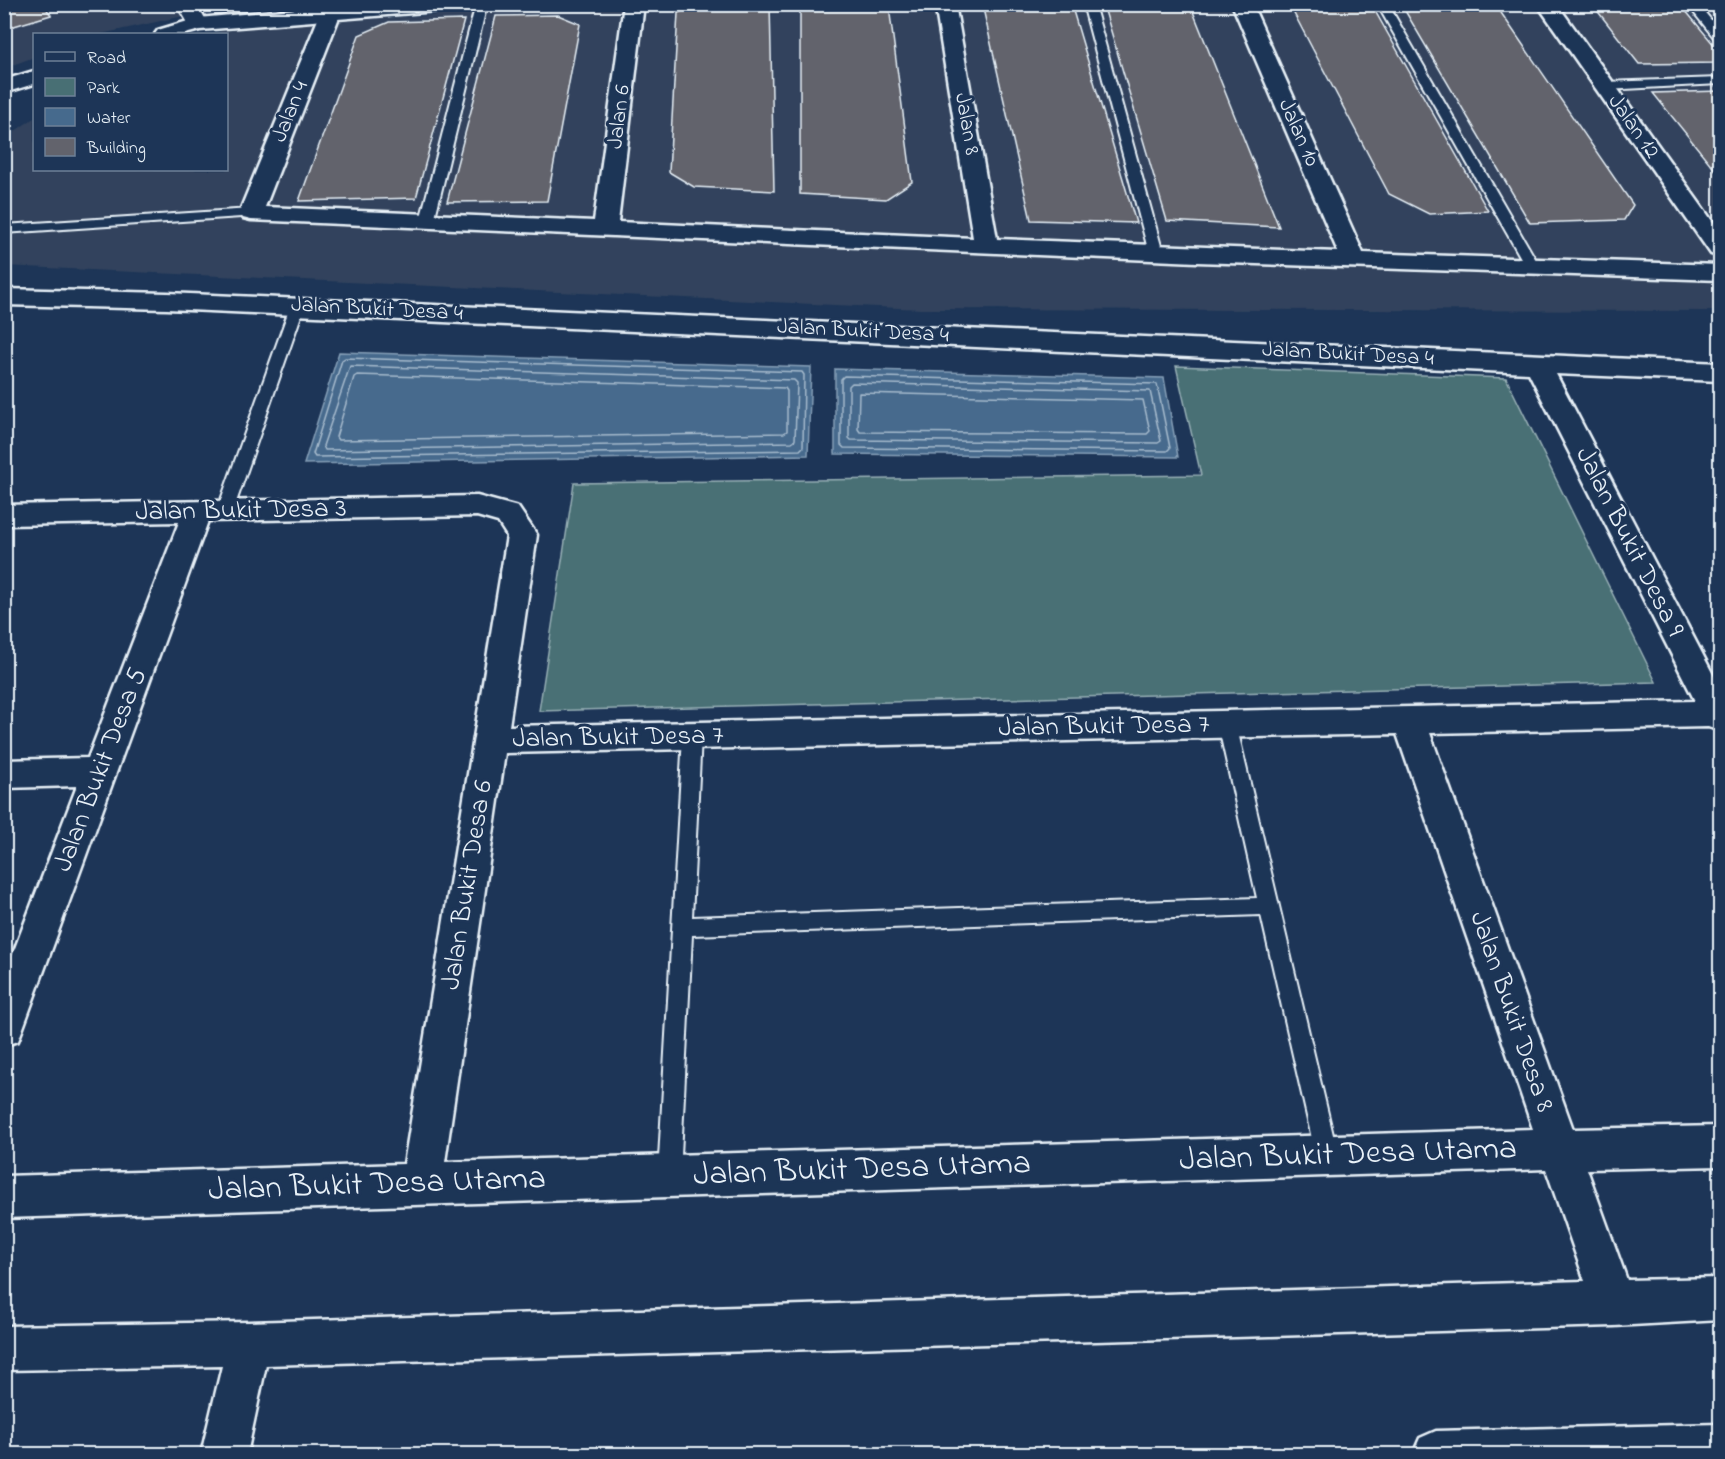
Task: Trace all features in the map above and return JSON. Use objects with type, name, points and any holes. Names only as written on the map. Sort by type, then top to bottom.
[{"type":"street","points":[[187,4],[198,24]]},
{"type":"street","points":[[168,33],[198,24],[450,4]]},
{"type":"street","name":"Jalan 6","points":[[605,229],[634,4]]},
{"type":"street","name":"Jalan 8","points":[[945,4],[986,244]]},
{"type":"street","name":"Jalan 10","points":[[1242,4],[1354,261]]},
{"type":"street","name":"Jalan 12","points":[[1546,4],[1720,249]]},
{"type":"street","name":"Jalan 4","points":[[251,213],[331,12]]},
{"type":"street","points":[[4,87],[33,77]]},
{"type":"street","points":[[251,213],[1156,253],[1720,273]]},
{"type":"street","name":"Jalan Bukit Desa 4","points":[[4,297],[167,301],[1720,372]]},
{"type":"street","name":"Jalan Bukit Desa 9","points":[[1538,365],[1717,704]]},
{"type":"street","name":"Jalan Bukit Desa 3","points":[[4,515],[477,506]]},
{"type":"street","name":"Jalan Bukit Desa 6","points":[[421,1184],[522,535],[508,514],[477,506]]},
{"type":"street","name":"Jalan Bukit Desa 5","points":[[4,1028],[99,772],[211,511]]},
{"type":"street","name":"Jalan Bukit Desa 7","points":[[490,740],[1409,720],[1717,704]]},
{"type":"street","name":"Jalan Bukit Desa 8","points":[[1409,720],[1614,1304]]},
{"type":"street","points":[[4,774],[99,772]]},
{"type":"street","name":"Jalan Bukit Desa Utama","points":[[4,1197],[1560,1148],[1720,1146]]},
{"type":"street","points":[[4,1348],[249,1344],[1720,1299]]},
{"type":"street","points":[[224,1455],[249,1344]]},
{"type":"street","points":[[1436,1455],[1720,1446]]},
{"type":"lane","points":[[427,221],[482,4]]},
{"type":"lane","points":[[1088,4],[1156,253]]},
{"type":"lane","points":[[1382,4],[1533,267]]},
{"type":"lane","points":[[1692,4],[1720,38]]},
{"type":"lane","points":[[1605,86],[1720,81]]},
{"type":"lane","points":[[4,229],[251,213]]},
{"type":"lane","points":[[211,511],[297,307]]},
{"type":"lane","points":[[1227,724],[1327,1156]]},
{"type":"lane","points":[[669,1176],[692,736]]},
{"type":"lane","points":[[681,926],[1269,906]]},
{"type":"shaded area","points":[[615,4],[1720,5],[1720,311],[921,309],[5,266],[5,138],[33,119],[33,171],[228,171],[228,33],[215,33],[235,27]]},
{"type":"shaded area","points":[[4,5],[234,5],[106,33],[33,33],[33,57],[5,68]]},
{"type":"green space","points":[[1176,366],[1506,378],[1656,682],[539,711],[574,483],[1201,475]]},
{"type":"water","points":[[339,352],[811,367],[808,455],[304,464]]},
{"type":"water","points":[[835,369],[1164,378],[1178,457],[835,454]]},
{"type":"building","points":[[4,4],[43,4],[51,15],[4,29]]},
{"type":"building","points":[[698,4],[770,4],[774,191],[694,187],[669,172],[678,13]]},
{"type":"building","points":[[800,4],[883,4],[889,7],[912,182],[886,199],[800,194]]},
{"type":"building","points":[[982,4],[1071,4],[1136,223],[1031,220]]},
{"type":"building","points":[[1103,4],[1190,4],[1279,227],[1167,221]]},
{"type":"building","points":[[1289,4],[1371,4],[1488,211],[1429,214],[1389,194]]},
{"type":"building","points":[[1401,4],[1495,4],[1633,205],[1624,220],[1530,223]]},
{"type":"building","points":[[1592,4],[1680,4],[1720,52],[1720,63],[1639,64]]},
{"type":"building","points":[[558,15],[580,24],[547,201],[447,202],[496,16]]},
{"type":"building","points":[[464,20],[416,198],[299,201],[359,35],[389,22]]},
{"type":"building","points":[[1720,91],[1720,176],[1653,93]]}]
